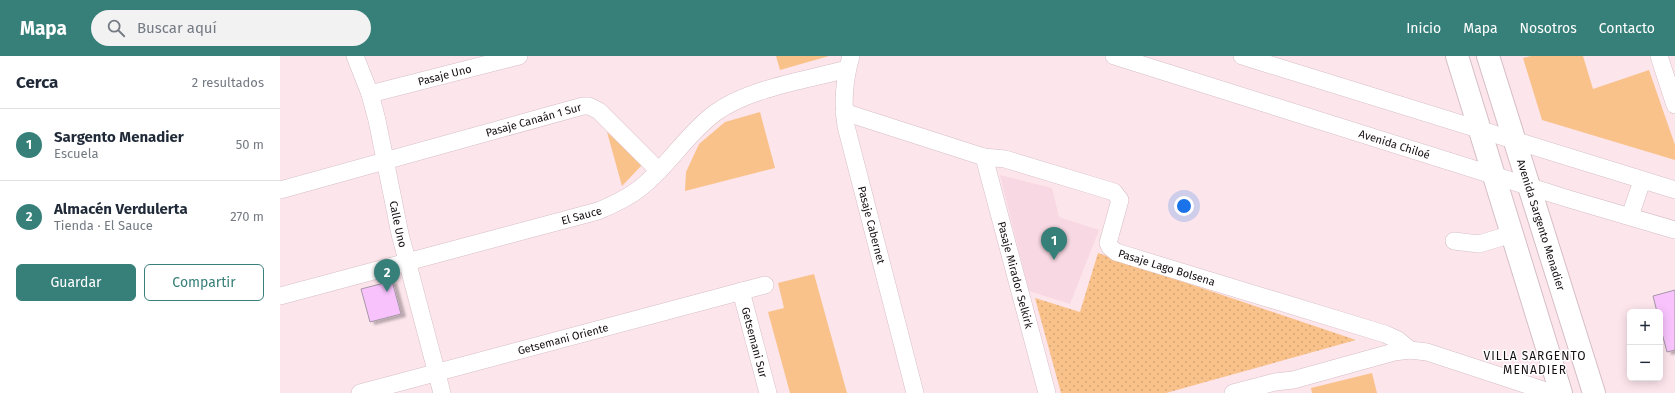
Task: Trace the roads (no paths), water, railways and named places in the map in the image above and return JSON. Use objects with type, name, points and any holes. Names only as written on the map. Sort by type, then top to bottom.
[{"type":"street","name":"Calle Uno","points":[[355,56],[370,94],[397,224],[442,393]]},
{"type":"street","name":"Pasaje Uno","points":[[370,94],[519,56]]},
{"type":"street","name":"Avenida Chiloé","points":[[1114,56],[1529,186],[1675,230]]},
{"type":"street","points":[[1242,56],[1675,190]]},
{"type":"street","points":[[1457,56],[1561,393]]},
{"type":"street","name":"Avenida Sargento Menadier","points":[[1488,56],[1594,393]]},
{"type":"street","points":[[1659,56],[1674,101]]},
{"type":"street","name":"Pasaje Cabernet","points":[[849,63],[843,90],[844,112],[915,393]]},
{"type":"street","name":"El Sauce","points":[[280,296],[598,211],[628,197],[645,184],[659,171],[705,120],[731,103],[849,63]]},
{"type":"street","name":"Pasaje Canaán 1 Sur","points":[[280,190],[354,171],[384,160],[584,106],[589,106],[599,111],[659,171]]},
{"type":"street","name":"Pasaje Lago Bolsena","points":[[844,112],[984,157],[1005,159],[1117,194],[1120,200],[1108,239],[1110,247],[1116,252],[1385,334],[1398,340],[1410,350]]},
{"type":"street","name":"Pasaje Mirador Selkirk","points":[[984,157],[1047,393]]},
{"type":"street","points":[[1630,216],[1642,181]]},
{"type":"street","points":[[1454,241],[1478,244],[1512,234]]},
{"type":"street","name":"Getsemani Oriente","points":[[360,393],[765,285]]},
{"type":"street","name":"Getsemani Sur","points":[[741,291],[768,393]]},
{"type":"street","name":"Pasaje Lago Bolsena","points":[[1234,393],[1275,382],[1294,386],[1394,352],[1410,350],[1427,352],[1552,393]]},
{"type":"place","name":"Sargento Menadier","points":[[1054,260]]},
{"type":"place","name":"Almacén Verdulerta","points":[[387,292]]},
{"type":"district","name":"VILLA SARGENTO MENADIER","points":[[1535,363]]}]
